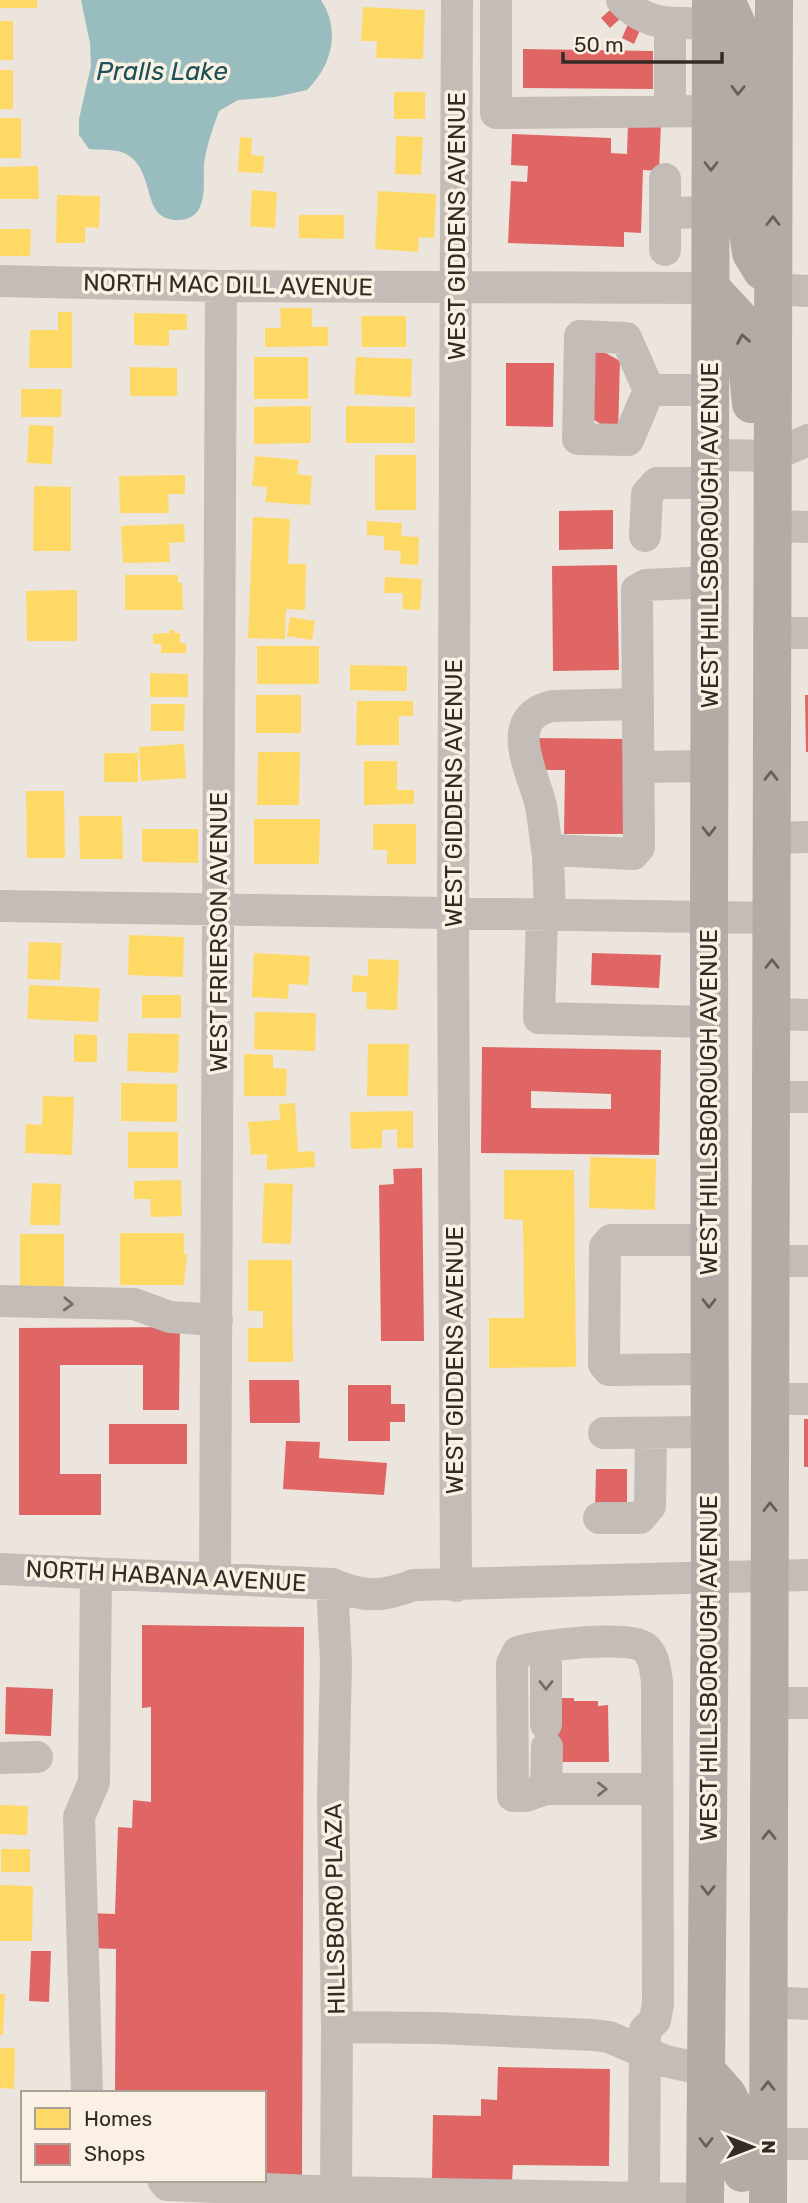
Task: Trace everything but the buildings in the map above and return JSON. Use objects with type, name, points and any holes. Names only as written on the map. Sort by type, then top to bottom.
[{"type":"main road","points":[[771,633],[754,613],[763,456],[791,290],[774,0]]},
{"type":"main road","points":[[716,8],[738,29],[737,156],[751,253],[791,290]]},
{"type":"main road","name":"WEST HILLSBOROUGH AVENUE","points":[[706,2070],[710,1577],[711,111],[716,8]]},
{"type":"main road","points":[[711,288],[737,317],[744,333],[754,428],[790,526],[771,633],[790,837],[772,918],[790,1015],[790,1261],[770,1399],[768,2203]]},
{"type":"main road","points":[[706,2070],[727,2094],[742,2122],[717,2202]]},
{"type":"street","name":"WEST GIDDENS AVENUE","points":[[456,1586],[453,915],[457,0]]},
{"type":"street","points":[[622,0],[640,16],[662,23],[670,23],[716,8]]},
{"type":"street","points":[[496,4],[496,113],[711,111]]},
{"type":"street","points":[[670,23],[670,111]]},
{"type":"street","points":[[665,179],[666,250]]},
{"type":"street","points":[[666,213],[711,212]]},
{"type":"street","name":"NORTH MAC DILL AVENUE","points":[[0,281],[221,286],[711,288]]},
{"type":"street","name":"WEST FRIERSON AVENUE","points":[[215,1578],[221,286]]},
{"type":"street","points":[[601,337],[602,288]]},
{"type":"street","points":[[580,337],[626,338],[649,390],[628,440],[578,439],[580,337]]},
{"type":"street","points":[[649,390],[711,390]]},
{"type":"street","points":[[645,536],[647,494],[657,482],[763,456],[808,440]]},
{"type":"street","points":[[548,855],[554,850],[633,854],[639,847],[636,590],[646,585],[710,582]]},
{"type":"street","points":[[771,633],[808,633]]},
{"type":"street","points":[[638,704],[552,706],[539,709],[529,720],[524,735],[524,752],[541,806],[548,855],[539,1018],[709,1022]]},
{"type":"street","points":[[639,767],[709,766]]},
{"type":"street","points":[[0,906],[772,918]]},
{"type":"street","points":[[709,1240],[611,1240],[605,1247],[604,1364],[609,1370],[709,1369]]},
{"type":"street","points":[[0,1301],[134,1304],[170,1317],[217,1320]]},
{"type":"street","points":[[770,1399],[808,1398]]},
{"type":"street","points":[[604,1433],[710,1433]]},
{"type":"street","points":[[599,1518],[640,1518],[650,1506],[651,1433]]},
{"type":"street","name":"NORTH HABANA AVENUE","points":[[0,1569],[332,1584],[358,1573],[390,1573],[414,1585],[456,1586],[808,1575]]},
{"type":"street","points":[[87,2091],[79,1817],[94,1782],[96,1573]]},
{"type":"street","name":"HILLSBORO PLAZA","points":[[332,1584],[336,1662],[333,1800],[337,2027],[578,2033],[609,2037],[666,2061],[706,2070]]},
{"type":"street","points":[[644,2198],[645,2030],[654,2020],[658,2004],[657,1682],[652,1657],[646,1648],[639,1644],[622,1642],[590,1642],[546,1647],[524,1650],[515,1656],[512,1664],[513,1796],[526,1796],[547,1789],[657,1789]]},
{"type":"street","points":[[546,1647],[547,1789]]},
{"type":"street","points":[[770,1703],[808,1703]]},
{"type":"street","points":[[0,1758],[37,1757]]},
{"type":"street","points":[[769,2002],[808,2004]]},
{"type":"street","points":[[336,2192],[337,2027]]},
{"type":"street","points":[[768,2144],[808,2144]]},
{"type":"street","points":[[165,2182],[167,2185],[336,2192],[717,2202]]},
{"type":"water","name":"Pralls Lake","points":[[81,0],[321,0],[331,24],[331,47],[323,70],[307,90],[275,97],[238,100],[219,111],[205,158],[204,191],[200,207],[188,218],[167,218],[159,214],[154,207],[145,179],[134,160],[119,151],[89,149],[79,135],[79,119],[91,66],[90,43]]}]
